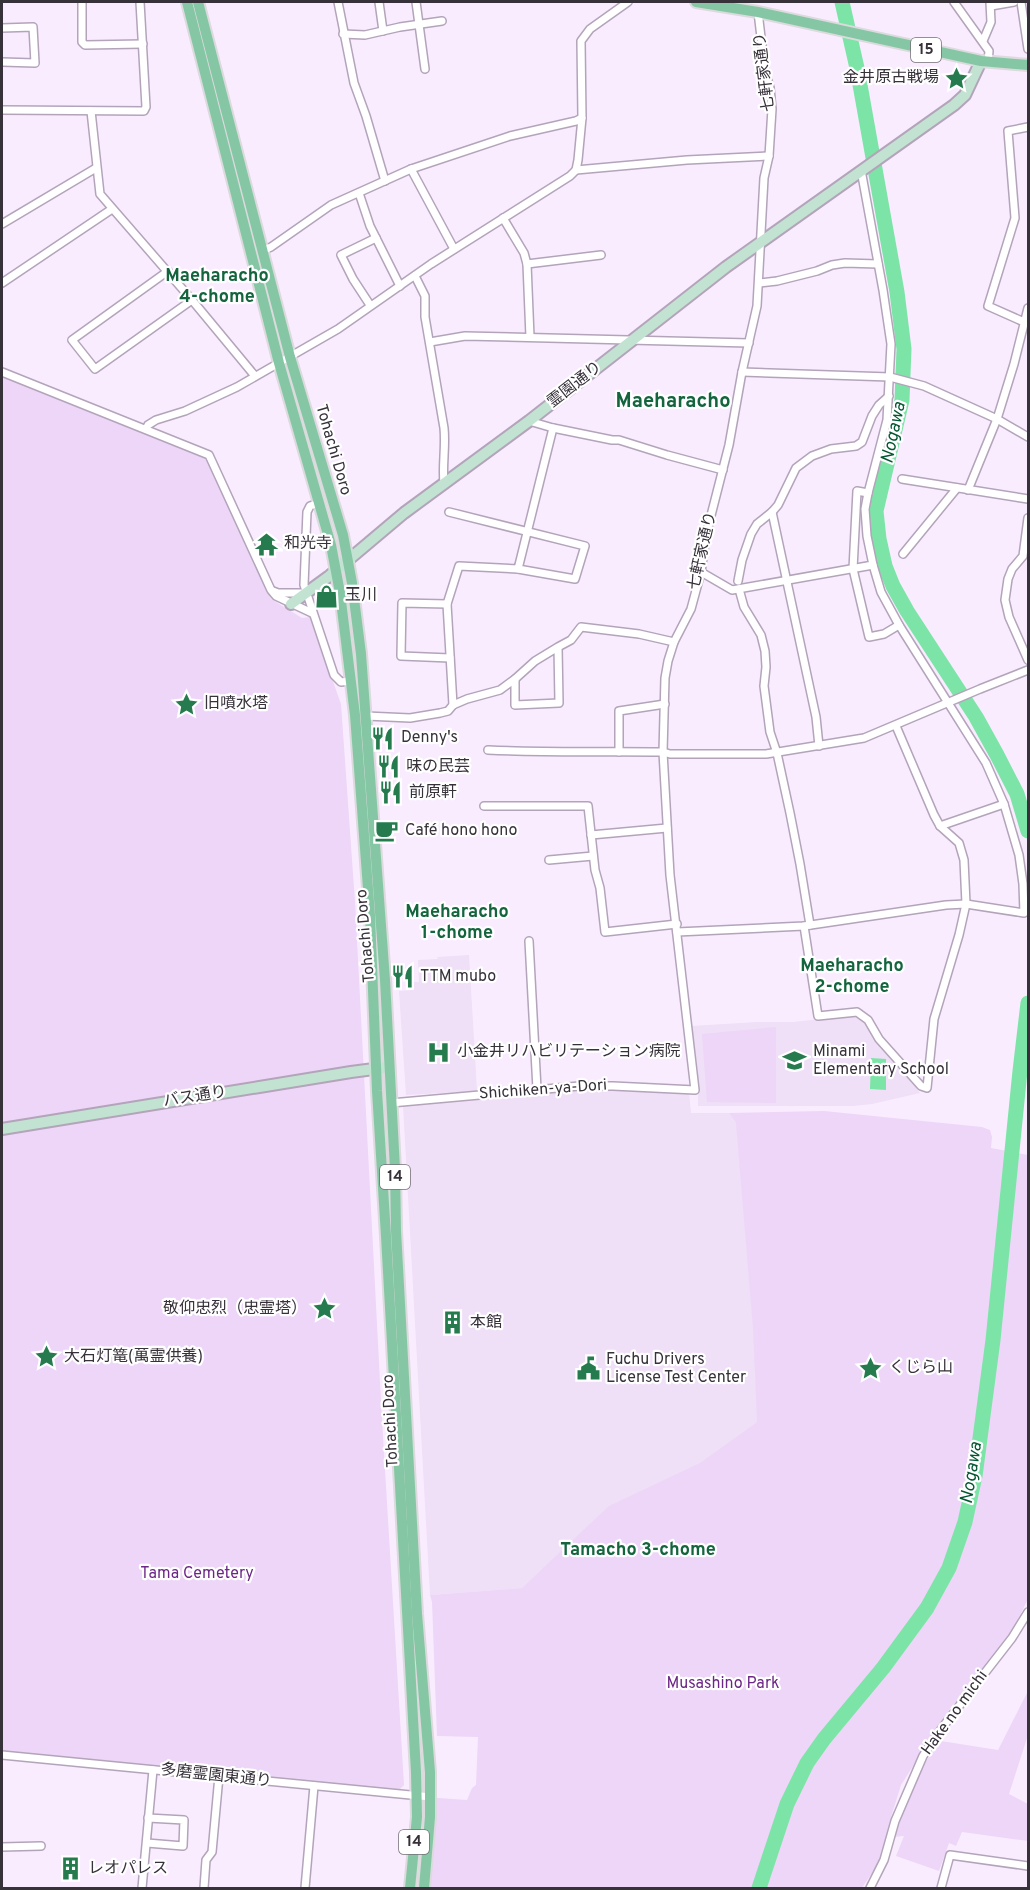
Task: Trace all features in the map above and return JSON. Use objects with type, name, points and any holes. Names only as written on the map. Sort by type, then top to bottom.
[{"type":"main road","name":"Tohachi Doro","points":[[187,2],[279,363],[336,570],[351,681],[368,894],[375,1068],[387,1236],[417,1795],[410,1888]]},
{"type":"main road","name":"Tohachi Doro","points":[[198,2],[290,357],[343,535],[361,654],[385,980],[417,1614],[431,1797],[424,1888]]},
{"type":"main road","name":"15","points":[[696,2],[732,4],[985,62],[1029,65]]},
{"type":"main road","points":[[381,1164],[385,1127],[383,1102],[387,1097],[391,1100]]},
{"type":"street","points":[[81,2],[82,42],[85,45],[143,44]]},
{"type":"street","points":[[2,110],[144,111],[146,107],[141,2]]},
{"type":"street","points":[[338,2],[354,84],[385,181]]},
{"type":"street","points":[[379,2],[383,30]]},
{"type":"street","points":[[416,2],[425,69]]},
{"type":"street","points":[[146,429],[156,420],[237,387],[338,329],[454,249],[570,176],[576,170],[582,118],[581,41],[590,29],[627,2]]},
{"type":"street","points":[[954,2],[989,51],[985,62]]},
{"type":"street","points":[[983,40],[991,22],[991,4],[1014,2]]},
{"type":"street","points":[[1021,2],[1029,49]]},
{"type":"street","name":"七軒家通り","points":[[695,1090],[670,875],[663,753],[665,678],[674,642],[690,609],[701,573],[706,535],[723,470],[757,306],[764,178],[769,156],[771,109],[770,88],[751,8]]},
{"type":"street","points":[[343,34],[365,34],[442,21]]},
{"type":"street","points":[[2,28],[33,27],[35,63],[2,62]]},
{"type":"street","name":"霊園通り","points":[[291,604],[726,267],[954,105],[965,95],[985,62]]},
{"type":"street","points":[[91,111],[100,194],[168,271],[255,376]]},
{"type":"street","points":[[262,251],[331,205],[411,169],[510,136],[576,122],[582,118]]},
{"type":"street","points":[[1024,322],[988,306],[1015,218],[1008,131],[1029,127]]},
{"type":"street","points":[[576,170],[698,159],[769,156]]},
{"type":"street","points":[[2,225],[96,168]]},
{"type":"street","points":[[411,169],[454,249]]},
{"type":"street","points":[[677,932],[807,926],[946,904],[966,904],[1024,913],[1023,884],[1018,855],[1004,804],[986,763],[881,592],[873,565],[867,536],[865,509],[887,420],[891,344],[861,170]]},
{"type":"street","points":[[359,193],[370,226],[400,286]]},
{"type":"street","points":[[2,283],[112,209]]},
{"type":"street","points":[[503,218],[524,253],[527,264],[530,337]]},
{"type":"street","points":[[370,305],[352,279],[341,255],[376,238]]},
{"type":"street","points":[[527,264],[601,255]]},
{"type":"street","points":[[759,283],[777,281],[832,265],[878,264]]},
{"type":"street","points":[[168,271],[72,340],[95,369],[192,300]]},
{"type":"street","points":[[415,276],[425,296],[425,317],[445,439],[444,484]]},
{"type":"street","points":[[968,490],[997,419],[1029,308]]},
{"type":"street","points":[[430,342],[465,336],[749,343]]},
{"type":"street","points":[[2,372],[209,455],[271,590],[276,596],[312,613]]},
{"type":"street","points":[[742,372],[890,377],[922,385],[997,419],[1029,437]]},
{"type":"street","points":[[889,396],[872,416],[862,442],[856,446],[831,449],[812,456],[796,468],[778,505],[757,524],[751,534],[742,560],[739,585],[744,607],[761,635],[765,651],[766,707],[800,864],[818,1016],[857,1012],[868,1020],[879,1039],[921,1086],[927,1088],[934,1019],[966,904],[965,872],[959,843],[940,826],[934,815],[896,726]]},
{"type":"street","points":[[529,421],[553,428],[619,440],[723,470]]},
{"type":"street","points":[[518,569],[553,428]]},
{"type":"street","points":[[902,479],[1029,499]]},
{"type":"street","points":[[903,554],[957,488]]},
{"type":"street","points":[[868,493],[857,491],[853,569],[869,637],[884,634],[900,625]]},
{"type":"street","points":[[319,503],[310,506],[307,512],[304,585],[334,675],[341,682],[351,681]]},
{"type":"street","points":[[449,512],[585,546],[575,579],[518,569],[459,566],[447,604],[453,705]]},
{"type":"street","points":[[772,512],[815,713],[819,746]]},
{"type":"street","points":[[1029,518],[1023,556],[1012,569],[1005,600],[1009,617],[1029,660]]},
{"type":"street","points":[[701,573],[732,590],[739,585],[787,581],[873,565]]},
{"type":"street","points":[[271,590],[278,593],[306,593]]},
{"type":"street","points":[[447,604],[402,603],[401,656],[450,658]]},
{"type":"street","points":[[366,716],[417,717],[448,711],[453,705],[500,690],[535,661],[572,640],[581,627],[639,634],[674,642]]},
{"type":"street","points":[[515,679],[515,705],[559,704],[558,647]]},
{"type":"street","points":[[488,750],[678,754],[777,753],[864,738],[1029,670]]},
{"type":"street","points":[[619,752],[619,711],[664,704]]},
{"type":"street","points":[[940,826],[1004,804]]},
{"type":"street","points":[[484,806],[588,806],[605,932],[677,924]]},
{"type":"street","points":[[591,835],[667,828]]},
{"type":"street","points":[[549,860],[593,856]]},
{"type":"street","points":[[529,941],[537,1089]]},
{"type":"street","name":"バス通り","points":[[2,1129],[389,1067]]},
{"type":"street","name":"Shichiken-ya-Dori","points":[[391,1100],[613,1086],[695,1090]]},
{"type":"street","name":"Hake no michi","points":[[870,1888],[884,1860],[895,1821],[923,1756],[1029,1612]]},
{"type":"street","name":"多磨霊園東通り","points":[[2,1755],[431,1797]]},
{"type":"street","points":[[142,1888],[153,1770]]},
{"type":"street","points":[[204,1888],[206,1860],[212,1852],[219,1776]]},
{"type":"street","points":[[305,1888],[314,1786]]},
{"type":"street","points":[[147,1843],[183,1846],[184,1820],[148,1818]]},
{"type":"street","points":[[2,1847],[41,1846]]},
{"type":"street","points":[[941,1888],[950,1855],[1029,1866]]},
{"type":"shaded area","name":"小金井リハビリテーション病院","points":[[469,955],[477,1091],[406,1095],[399,991],[413,990],[413,982],[419,982],[418,960]]},
{"type":"shaded area","name":"Minami Elementary School","points":[[858,1015],[920,1093],[853,1106],[698,1106],[698,1073],[692,1026],[793,1022]]},
{"type":"shaded area","points":[[871,1058],[886,1059],[886,1090],[870,1089]]},
{"type":"shaded area","name":"Fuchu Drivers License Test Center","points":[[581,1089],[689,1092],[691,1113],[729,1113],[748,1140],[761,1411],[752,1432],[702,1467],[606,1512],[522,1588],[430,1595],[403,1105]]},
{"type":"green space","name":"Tama Cemetery","points":[[2,375],[204,456],[208,460],[271,599],[302,618],[310,617],[341,704],[355,902],[404,1785],[399,1790],[2,1752]]},
{"type":"green space","points":[[776,1027],[776,1103],[707,1102],[702,1034]]},
{"type":"green space","name":"Musashino Park","points":[[824,1111],[982,1127],[990,1130],[991,1148],[1028,1155],[1028,1599],[1010,1635],[970,1687],[951,1707],[901,1785],[881,1859],[862,1888],[427,1888],[433,1799],[467,1800],[472,1788],[476,1785],[478,1737],[437,1736],[430,1595],[522,1588],[609,1506],[700,1463],[756,1423],[753,1328],[736,1123],[729,1113]]},
{"type":"green space","points":[[1028,1691],[1028,1735],[1009,1794],[1028,1804],[1028,1841],[962,1832],[956,1846],[949,1843],[939,1871],[896,1856],[904,1836],[894,1837],[908,1785],[941,1741],[998,1750]]},
{"type":"waterway","name":"Nogawa","points":[[842,2],[857,68],[897,292],[904,349],[902,400],[876,511],[885,566],[907,611],[976,717],[997,755],[1017,794],[1028,831]]},
{"type":"waterway","name":"Nogawa","points":[[759,1888],[787,1804],[807,1763],[883,1668],[927,1608],[949,1568],[965,1522],[975,1476],[993,1340],[1028,1003]]},
{"type":"place","name":"金井原古戦場","points":[[957,78]]},
{"type":"place","name":"和光寺","points":[[266,544]]},
{"type":"place","name":"玉川","points":[[327,596]]},
{"type":"place","name":"旧噴水塔","points":[[186,704]]},
{"type":"place","name":"Denny's","points":[[383,738]]},
{"type":"place","name":"味の民芸","points":[[388,767]]},
{"type":"place","name":"前原軒","points":[[391,793]]},
{"type":"place","name":"Café hono hono","points":[[387,831]]},
{"type":"place","name":"TTM mubo","points":[[402,977]]},
{"type":"place","name":"小金井リハビリテーション病院","points":[[439,1052]]},
{"type":"place","name":"Minami Elementary School","points":[[795,1061]]},
{"type":"place","name":"敬仰忠烈（忠霊塔）","points":[[325,1309]]},
{"type":"place","name":"本館","points":[[452,1323]]},
{"type":"place","name":"大石灯篭(萬霊供養)","points":[[46,1357]]},
{"type":"place","name":"くじら山","points":[[871,1368]]},
{"type":"place","name":"Fuchu Drivers License Test Center","points":[[588,1369]]},
{"type":"place","name":"レオパレス","points":[[70,1869]]},
{"type":"district","name":"Maeharacho 4-chome","points":[[217,286]]},
{"type":"district","name":"Maeharacho","points":[[673,402]]},
{"type":"district","name":"Maeharacho 1-chome","points":[[457,922]]},
{"type":"district","name":"Maeharacho 2-chome","points":[[852,976]]},
{"type":"district","name":"Tamacho 3-chome","points":[[638,1550]]}]
